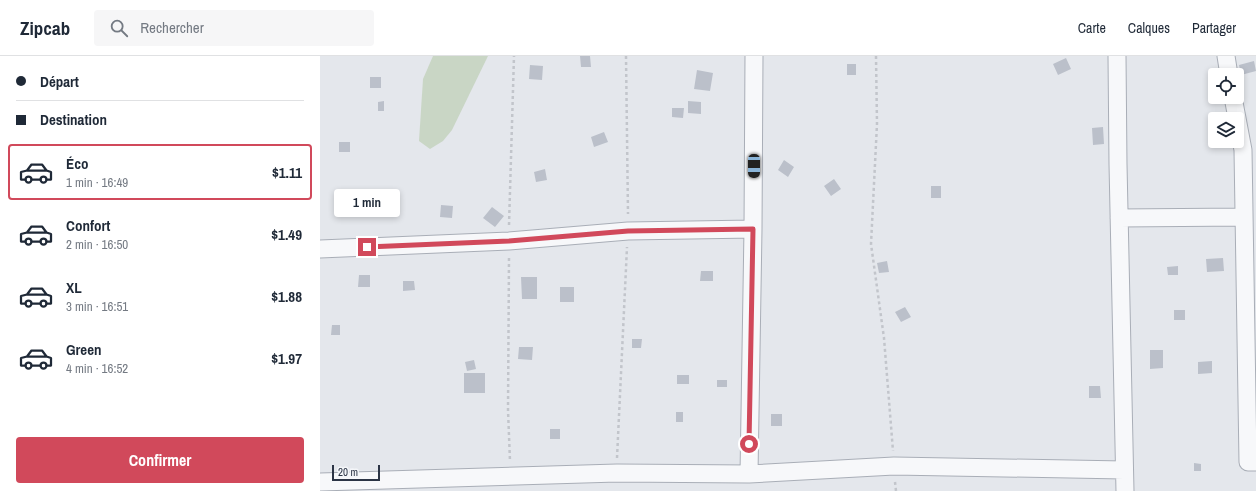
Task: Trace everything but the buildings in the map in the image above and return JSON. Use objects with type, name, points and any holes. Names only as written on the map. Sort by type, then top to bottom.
[{"type":"street","points":[[749,474],[754,56]]},
{"type":"street","points":[[1117,56],[1125,491]]},
{"type":"street","points":[[1226,56],[1228,68]]},
{"type":"street","points":[[1234,104],[1243,150],[1248,462],[1256,462]]},
{"type":"street","points":[[1119,218],[1244,217]]},
{"type":"street","points":[[320,249],[509,241],[628,231],[753,229]]},
{"type":"street","points":[[320,482],[617,473],[749,474],[894,466],[1124,470]]},
{"type":"path","points":[[511,476],[508,410],[509,241],[514,56]]},
{"type":"path","points":[[617,473],[628,231],[626,56]]},
{"type":"path","points":[[876,56],[877,124],[871,244],[884,338],[896,491]]},
{"type":"green space","points":[[433,56],[488,56],[452,130],[443,141],[430,149],[419,141],[423,79]]},
{"type":"route","points":[[367,247],[509,241],[628,231],[753,229],[749,444]]}]
